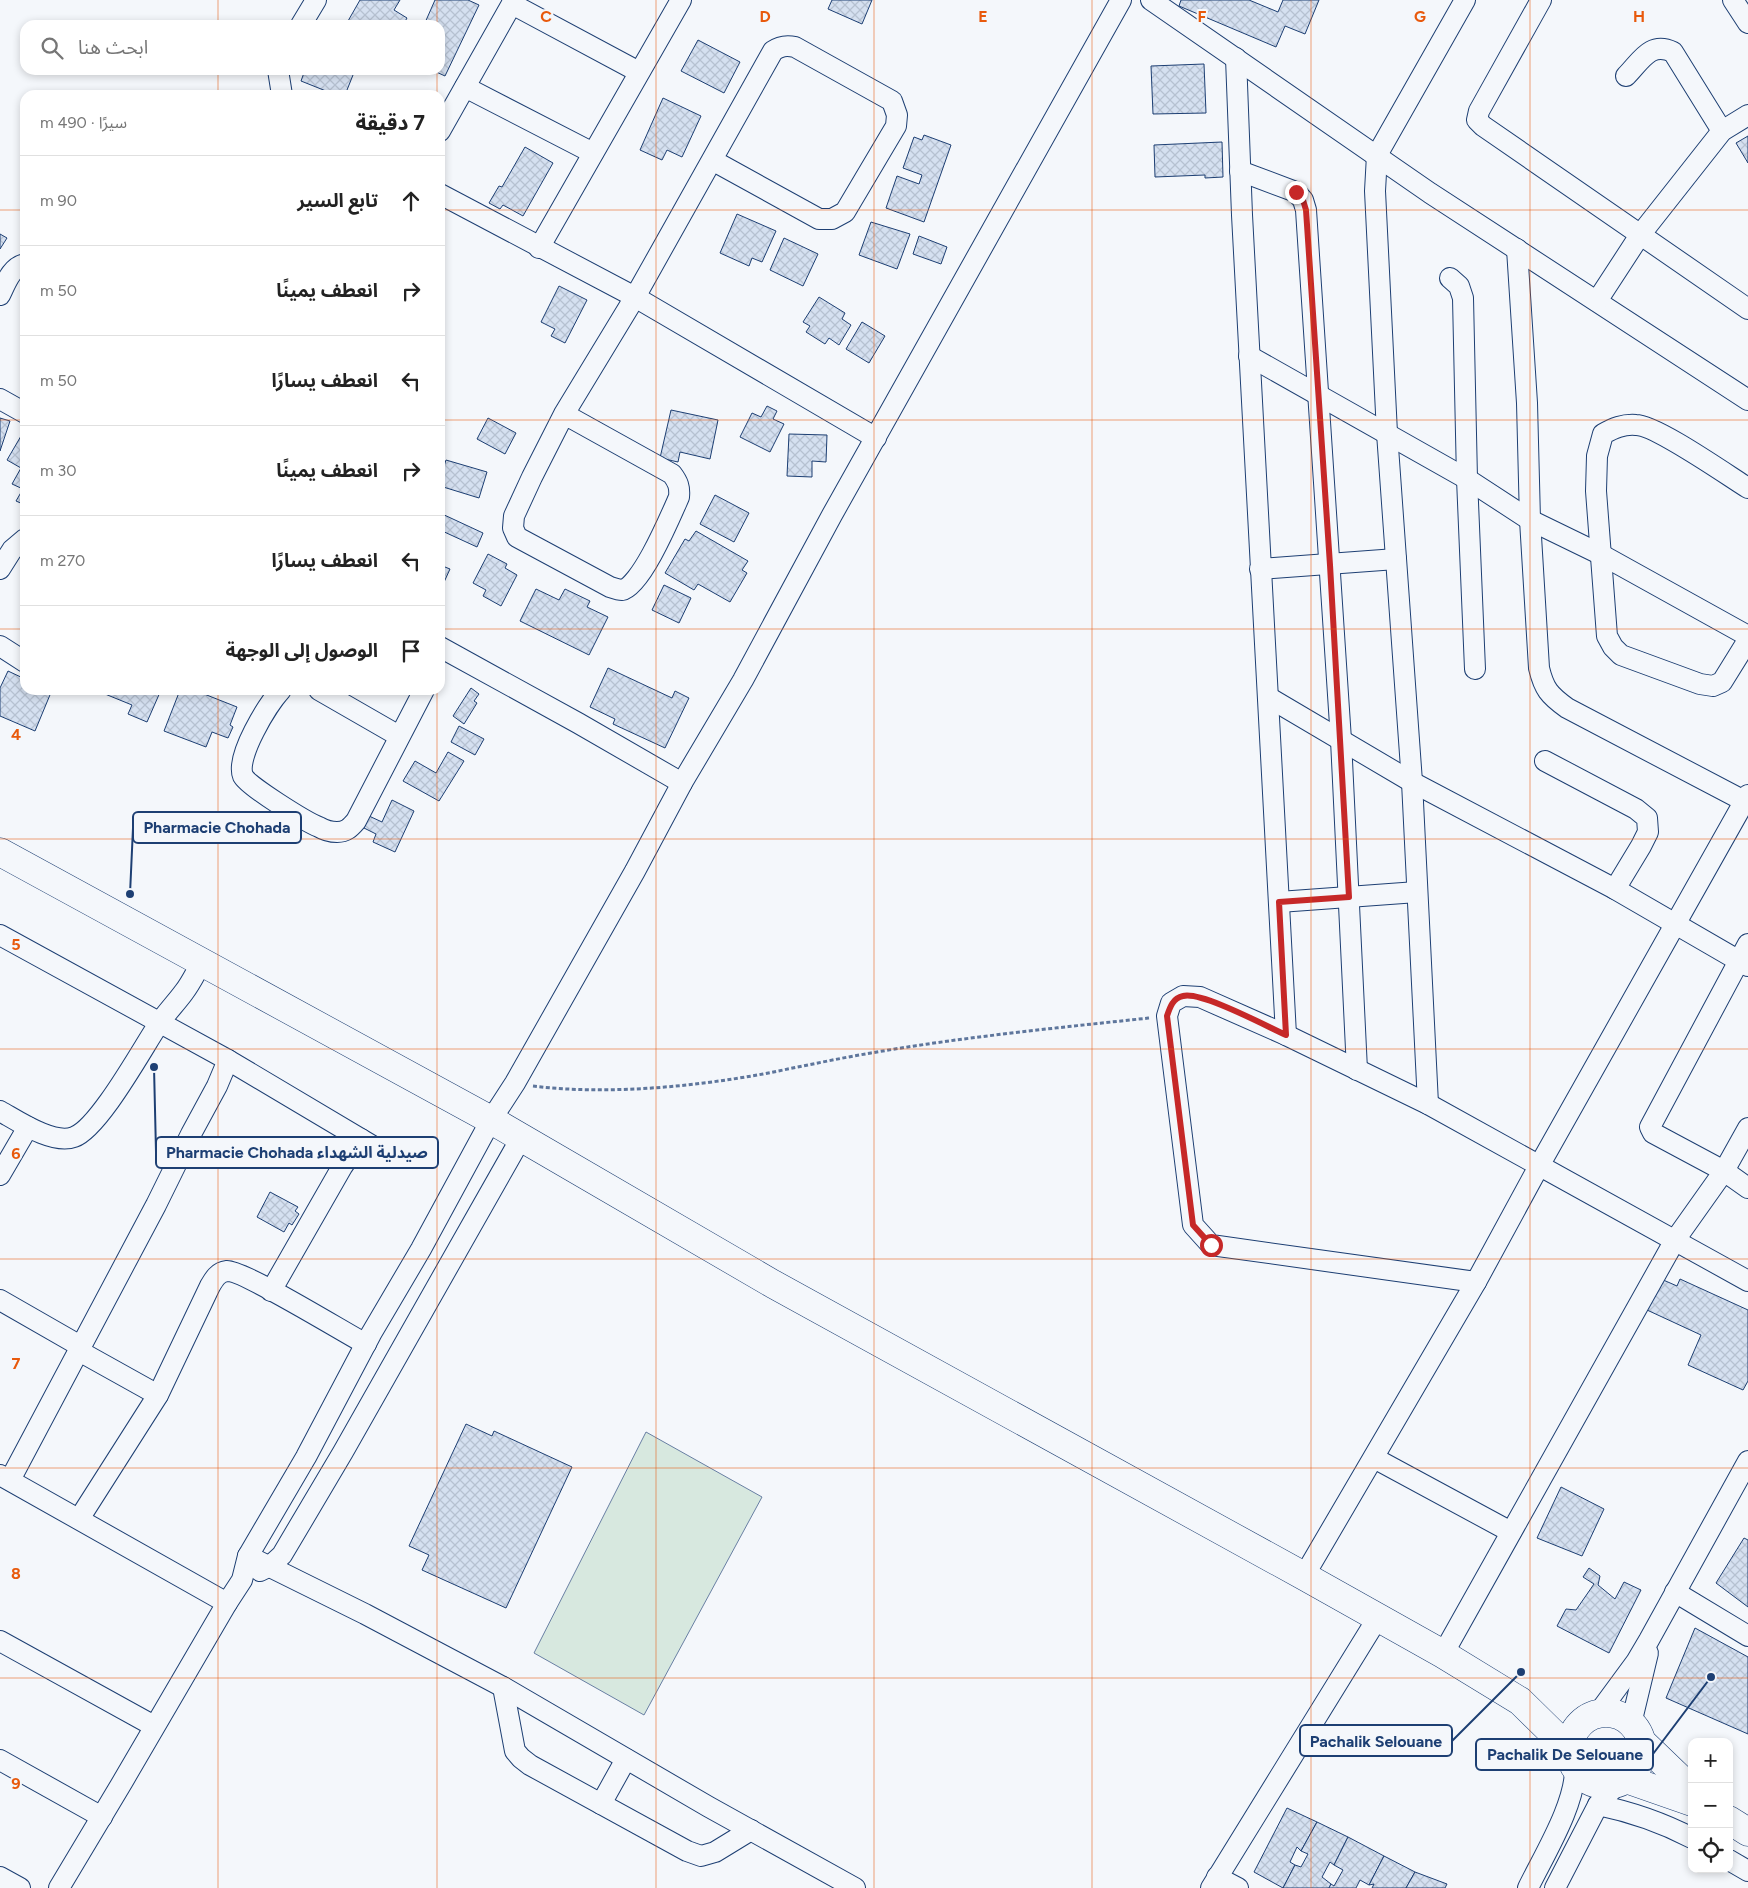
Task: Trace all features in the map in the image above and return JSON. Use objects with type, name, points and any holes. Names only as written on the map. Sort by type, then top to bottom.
[{"type":"highway","points":[[0,852],[491,1120],[773,1284],[1443,1654],[1520,1701],[1572,1758],[1582,1776],[1593,1783],[1606,1786],[1622,1781],[1634,1772],[1640,1762],[1642,1752],[1636,1732]]},
{"type":"highway","points":[[1520,1701],[1590,1718],[1609,1714],[1621,1717],[1688,1786]]},
{"type":"highway","points":[[1572,1758],[1572,1739],[1576,1729],[1590,1718]]},
{"type":"highway","points":[[1622,1781],[1688,1801]]},
{"type":"highway","points":[[1733,1823],[1748,1832]]},
{"type":"street","points":[[304,20],[316,0]]},
{"type":"street","points":[[539,248],[680,0]]},
{"type":"street","points":[[59,1888],[242,1580],[248,1556],[306,1457],[366,1344],[491,1120],[515,1083],[682,783],[743,680],[832,515],[1120,0]]},
{"type":"street","points":[[1151,0],[1377,155],[1430,194],[1597,300],[1748,400]]},
{"type":"street","points":[[1428,1104],[1412,782],[1387,433],[1375,191],[1377,155],[1465,0]]},
{"type":"street","points":[[1541,0],[1479,111],[1477,120],[1748,309]]},
{"type":"street","points":[[1733,0],[1748,24]]},
{"type":"street","points":[[445,122],[514,2],[639,72]]},
{"type":"street","points":[[564,414],[666,470],[672,474],[680,489],[679,497],[658,542],[631,586],[622,590],[610,587],[516,537],[513,528],[514,516],[564,414],[636,297],[712,160],[773,51],[788,45],[795,47],[892,101],[897,115],[896,126],[845,212],[832,219],[818,219],[712,160]]},
{"type":"street","points":[[1626,76],[1652,49],[1663,47],[1673,52],[1722,130]]},
{"type":"street","points":[[1236,58],[1249,356],[1286,1035]]},
{"type":"street","points":[[279,75],[281,90]]},
{"type":"street","points":[[465,87],[593,153]]},
{"type":"street","points":[[1597,300],[1640,235],[1722,130],[1748,115]]},
{"type":"street","points":[[1240,171],[1296,192],[1303,200],[1306,210],[1341,740],[1357,1070]]},
{"type":"street","points":[[445,197],[539,248],[636,297],[876,438]]},
{"type":"street","points":[[1304,1576],[1476,1282],[1675,924],[1747,800],[1567,708],[1553,698],[1543,685],[1539,668],[1530,520],[1527,402],[1518,249]]},
{"type":"street","points":[[0,295],[10,275],[20,266]]},
{"type":"street","points":[[1450,278],[1459,286],[1463,298],[1467,479],[1475,669]]},
{"type":"street","points":[[1249,356],[1467,479],[1530,520],[1602,556],[1748,638],[1722,682],[1712,686],[1700,684],[1621,655],[1613,648],[1607,636],[1602,556],[1596,491],[1597,456],[1603,434],[1617,426],[1638,425],[1657,432],[1748,488]]},
{"type":"street","points":[[0,399],[20,410]]},
{"type":"street","points":[[0,569],[12,550],[20,543]]},
{"type":"street","points":[[1260,569],[1396,559]]},
{"type":"street","points":[[0,646],[20,659]]},
{"type":"street","points":[[445,654],[578,723],[682,783]]},
{"type":"street","points":[[277,695],[257,724],[242,766],[243,776],[254,787],[317,827],[336,832],[347,831],[356,821],[421,695]]},
{"type":"street","points":[[328,695],[399,736]]},
{"type":"street","points":[[1268,698],[1412,782],[1615,889],[1675,924],[1745,957],[1650,1127],[1653,1133],[1724,1171],[1748,1188]]},
{"type":"street","points":[[1545,761],[1636,809],[1646,818],[1648,832],[1642,846],[1615,889]]},
{"type":"street","points":[[1279,902],[1417,892]]},
{"type":"street","points":[[0,935],[228,1060],[366,1142],[342,1167],[271,1291]]},
{"type":"street","points":[[0,1111],[28,1127],[60,1138],[75,1137],[89,1126],[113,1096],[159,1023],[184,992],[202,962]]},
{"type":"street","points":[[1476,1282],[1211,1245],[1193,1225],[1167,1016],[1172,1003],[1183,996],[1200,996],[1286,1035],[1428,1104],[1748,1281]]},
{"type":"street","points":[[227,1603],[5,1477],[80,1349],[156,1205],[228,1060]]},
{"type":"street","points":[[0,1175],[28,1127]]},
{"type":"street","points":[[1443,1654],[1675,1240],[1724,1171],[1748,1128]]},
{"type":"street","points":[[242,1580],[270,1566],[282,1555],[344,1452],[521,1138]]},
{"type":"street","points":[[80,1519],[158,1395],[210,1286],[221,1273],[228,1271],[235,1273],[366,1344]]},
{"type":"street","points":[[0,1300],[158,1395]]},
{"type":"street","points":[[1374,1458],[1511,1532]]},
{"type":"street","points":[[1590,1718],[1636,1662],[1748,1461]]},
{"type":"street","points":[[248,1556],[366,1614],[502,1687],[855,1888]]},
{"type":"street","points":[[1675,1592],[1748,1636]]},
{"type":"street","points":[[1238,1888],[1214,1882],[1378,1619]]},
{"type":"street","points":[[1636,1732],[1654,1629]]},
{"type":"street","points":[[0,1641],[154,1726]]},
{"type":"street","points":[[502,1687],[515,1751],[521,1758],[601,1804],[687,1851],[701,1856],[715,1852],[751,1830]]},
{"type":"street","points":[[1528,1888],[1572,1793],[1575,1778],[1572,1758]]},
{"type":"street","points":[[601,1804],[626,1759]]},
{"type":"street","points":[[0,1760],[102,1817]]},
{"type":"street","points":[[1555,1888],[1598,1805],[1622,1781]]},
{"type":"street","points":[[1598,1805],[1643,1816],[1665,1824],[1688,1836]]},
{"type":"street","points":[[1733,1862],[1748,1870]]},
{"type":"street","points":[[0,1876],[20,1888]]},
{"type":"path","points":[[515,1083],[560,1089],[680,1085],[761,1074],[870,1053],[983,1036],[1167,1016]]},
{"type":"shaded area","points":[[646,1432],[762,1497],[644,1715],[534,1653]]},
{"type":"building","points":[[360,0],[400,0],[394,10],[407,18],[406,20],[349,20]]},
{"type":"building","points":[[435,0],[468,0],[479,5],[445,76],[443,75],[445,75],[445,20],[426,20]]},
{"type":"building","points":[[832,0],[872,0],[862,24],[828,9]]},
{"type":"building","points":[[1181,0],[1249,0],[1278,12],[1283,0],[1319,0],[1305,34],[1285,26],[1276,47],[1179,6]]},
{"type":"building","points":[[698,40],[740,62],[724,93],[681,71]]},
{"type":"building","points":[[1204,64],[1206,113],[1153,114],[1151,66]]},
{"type":"building","points":[[303,75],[353,75],[347,90],[324,90],[301,81]]},
{"type":"building","points":[[663,98],[701,116],[682,157],[667,150],[662,160],[640,150]]},
{"type":"building","points":[[924,135],[951,145],[924,222],[886,208],[897,176],[919,184],[922,175],[903,168],[914,137],[922,140]]},
{"type":"building","points":[[1748,136],[1748,163],[1736,143]]},
{"type":"building","points":[[1222,142],[1223,177],[1205,178],[1205,175],[1155,177],[1154,145]]},
{"type":"building","points":[[525,147],[553,163],[523,216],[503,205],[500,209],[489,203],[499,186],[502,187]]},
{"type":"building","points":[[737,214],[776,231],[762,262],[752,258],[749,266],[720,253]]},
{"type":"building","points":[[871,222],[910,234],[897,269],[859,255]]},
{"type":"building","points":[[0,234],[7,238],[0,249]]},
{"type":"building","points":[[919,236],[947,247],[941,264],[913,254]]},
{"type":"building","points":[[784,238],[818,254],[803,286],[770,270]]},
{"type":"building","points":[[559,286],[587,300],[565,343],[551,336],[555,329],[541,322]]},
{"type":"building","points":[[819,297],[845,313],[842,319],[851,325],[839,345],[829,338],[825,344],[806,332],[810,326],[803,322]]},
{"type":"building","points":[[862,322],[885,336],[869,363],[846,349]]},
{"type":"building","points":[[767,406],[777,411],[773,419],[784,424],[770,452],[740,437],[752,413],[761,417]]},
{"type":"building","points":[[671,410],[718,420],[710,459],[680,452],[678,462],[660,458]]},
{"type":"building","points":[[0,418],[10,421],[0,451]]},
{"type":"building","points":[[488,418],[516,433],[505,454],[477,439]]},
{"type":"building","points":[[789,434],[827,435],[826,462],[812,461],[812,477],[787,476]]},
{"type":"building","points":[[20,438],[20,467],[7,460]]},
{"type":"building","points":[[446,460],[487,472],[479,498],[445,488]]},
{"type":"building","points":[[20,470],[20,488],[12,484]]},
{"type":"building","points":[[20,494],[20,503],[16,501]]},
{"type":"building","points":[[715,495],[749,513],[734,542],[700,524]]},
{"type":"building","points":[[445,515],[483,533],[477,547],[445,532]]},
{"type":"building","points":[[696,531],[748,561],[742,570],[747,573],[730,602],[698,584],[694,590],[665,573],[685,539],[689,541]]},
{"type":"building","points":[[488,554],[507,564],[505,568],[517,575],[501,606],[483,596],[486,590],[473,583]]},
{"type":"building","points":[[445,567],[450,569],[445,580]]},
{"type":"building","points":[[664,585],[691,598],[679,623],[652,610]]},
{"type":"building","points":[[536,589],[559,600],[565,589],[590,601],[587,607],[608,617],[589,655],[520,621]]},
{"type":"building","points":[[608,668],[672,698],[675,691],[689,698],[665,748],[613,724],[615,719],[590,707]]},
{"type":"building","points":[[8,671],[20,677],[20,695],[50,695],[35,731],[0,716],[0,688]]},
{"type":"building","points":[[471,688],[479,694],[474,701],[477,703],[464,724],[453,716]]},
{"type":"building","points":[[107,695],[159,695],[147,722],[128,714],[132,705]]},
{"type":"building","points":[[178,695],[207,695],[237,707],[230,725],[233,727],[228,738],[212,732],[206,747],[164,731]]},
{"type":"building","points":[[459,726],[484,739],[475,755],[451,742]]},
{"type":"building","points":[[448,752],[464,761],[439,801],[403,781],[415,761],[436,773]]},
{"type":"building","points":[[392,800],[414,811],[395,852],[373,842],[376,834],[364,828],[369,816],[382,822]]},
{"type":"building","points":[[270,1192],[298,1207],[295,1211],[299,1214],[292,1225],[289,1223],[284,1232],[257,1217]]},
{"type":"building","points":[[1661,1279],[1677,1286],[1680,1279],[1748,1310],[1748,1381],[1743,1390],[1688,1365],[1701,1335],[1647,1310]]},
{"type":"building","points":[[466,1424],[492,1436],[494,1431],[572,1467],[506,1608],[422,1570],[429,1555],[409,1546]]},
{"type":"building","points":[[1561,1487],[1604,1509],[1582,1556],[1537,1538]]},
{"type":"building","points":[[1744,1538],[1748,1540],[1748,1607],[1716,1583]]},
{"type":"building","points":[[1589,1568],[1600,1576],[1598,1585],[1615,1599],[1624,1582],[1641,1590],[1609,1653],[1557,1626],[1566,1609],[1576,1610],[1594,1584],[1583,1577]]},
{"type":"building","points":[[1695,1628],[1748,1657],[1748,1734],[1666,1698]]},
{"type":"building","points":[[1287,1808],[1317,1822],[1301,1851],[1297,1847],[1290,1862],[1295,1865],[1283,1888],[1254,1872]]},
{"type":"building","points":[[1317,1822],[1348,1837],[1334,1865],[1330,1862],[1322,1877],[1331,1884],[1329,1888],[1283,1888],[1295,1865],[1301,1867],[1308,1854],[1301,1851]]},
{"type":"building","points":[[1348,1837],[1384,1856],[1369,1885],[1360,1880],[1356,1888],[1329,1888],[1331,1884],[1334,1886],[1343,1870],[1334,1865]]},
{"type":"building","points":[[1384,1856],[1415,1872],[1406,1888],[1372,1888],[1374,1884],[1369,1885]]},
{"type":"building","points":[[1415,1872],[1447,1884],[1445,1888],[1406,1888]]},
{"type":"place","name":"Pharmacie Chohada","points":[[130,894]]},
{"type":"place","name":"Pharmacie Chohada صيدلية الشهداء","points":[[154,1067]]},
{"type":"place","name":"Pachalik Selouane","points":[[1521,1672]]},
{"type":"place","name":"Pachalik De Selouane","points":[[1711,1677]]},
{"type":"route","points":[[1211,1245],[1193,1225],[1167,1016],[1172,1003],[1183,996],[1200,996],[1286,1035],[1279,902],[1349,897],[1341,740],[1306,210],[1303,200],[1296,192]]}]
